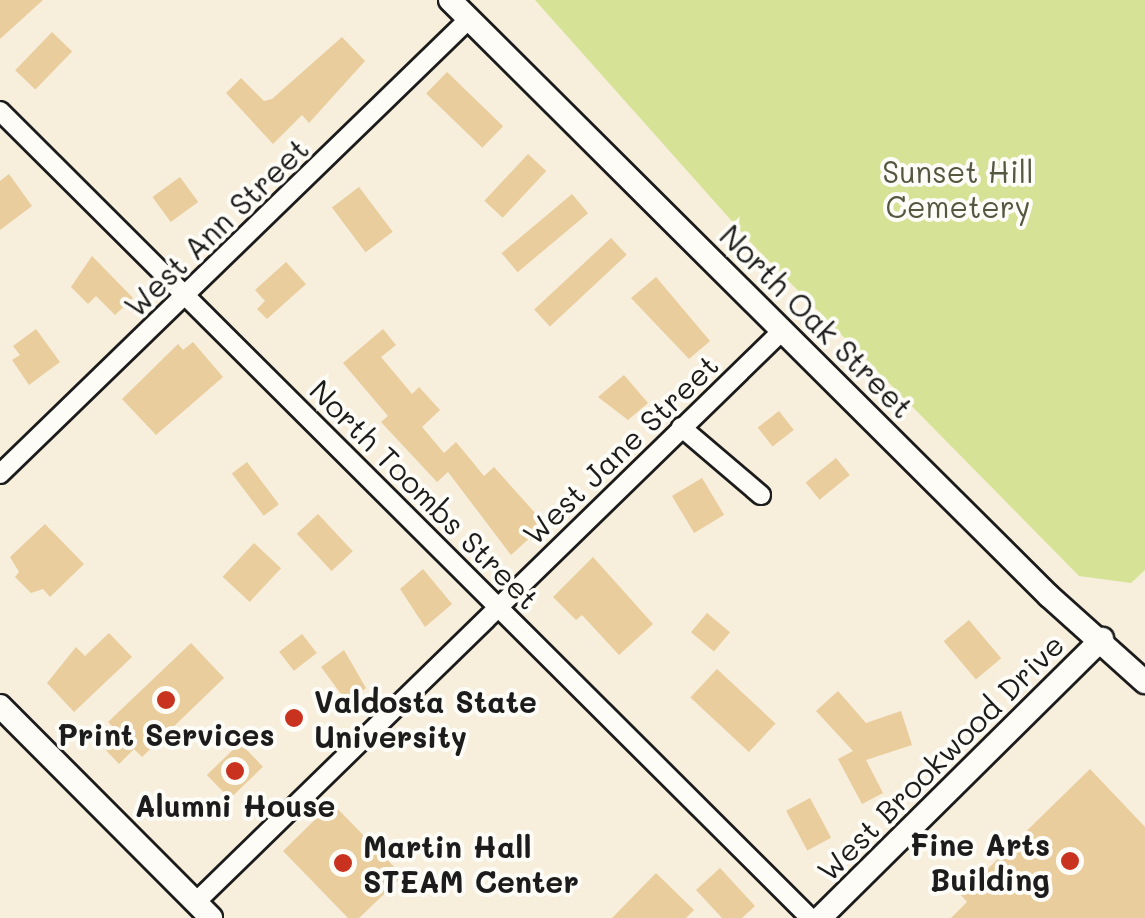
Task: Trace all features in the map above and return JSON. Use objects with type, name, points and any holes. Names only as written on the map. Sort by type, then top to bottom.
[{"type":"main road","name":"North Oak Street","points":[[450,0],[1049,596],[1102,639],[1145,682]]},
{"type":"main road","name":"West Brookwood Drive","points":[[820,918],[1102,639]]},
{"type":"main road","points":[[0,706],[204,910]]},
{"type":"street","name":"West Ann Street","points":[[0,474],[470,19]]},
{"type":"street","name":"North Toombs Street","points":[[0,111],[810,918]]},
{"type":"street","name":"West Jane Street","points":[[204,910],[498,603],[783,330]]},
{"type":"street","points":[[681,427],[761,494]]},
{"type":"green space","name":"Sunset Hill Cemetery","points":[[535,0],[1145,0],[1145,570],[1131,583],[1079,576],[754,246]]},
{"type":"building","points":[[0,0],[43,0],[0,39]]},
{"type":"building","points":[[52,32],[72,51],[35,90],[15,70]]},
{"type":"building","points":[[342,37],[365,61],[309,123],[302,115],[273,144],[226,93],[241,78],[264,101],[272,99]]},
{"type":"building","points":[[447,72],[503,126],[482,148],[426,94]]},
{"type":"building","points":[[528,154],[546,171],[503,218],[484,201]]},
{"type":"building","points":[[9,174],[32,206],[0,230],[0,181]]},
{"type":"building","points":[[180,177],[198,202],[171,222],[152,197]]},
{"type":"building","points":[[359,187],[393,232],[366,252],[332,207]]},
{"type":"building","points":[[572,194],[588,213],[518,272],[502,253]]},
{"type":"building","points":[[611,238],[627,255],[550,326],[534,310]]},
{"type":"building","points":[[92,256],[133,298],[115,315],[96,296],[88,304],[71,287]]},
{"type":"building","points":[[286,262],[306,284],[267,319],[257,309],[265,301],[255,290]]},
{"type":"building","points":[[656,277],[710,341],[689,359],[631,298]]},
{"type":"building","points":[[36,329],[60,362],[29,385],[12,360],[20,355],[13,346]]},
{"type":"building","points":[[383,329],[396,345],[381,357],[412,394],[419,387],[440,410],[422,427],[444,453],[456,442],[484,476],[494,467],[545,524],[511,555],[448,472],[437,482],[381,422],[388,416],[343,363]]},
{"type":"building","points":[[193,342],[223,377],[156,435],[122,399],[178,344],[183,350]]},
{"type":"building","points":[[624,375],[648,403],[628,420],[598,397]]},
{"type":"building","points":[[779,411],[794,430],[772,447],[758,428]]},
{"type":"building","points":[[836,458],[850,475],[820,500],[806,483]]},
{"type":"building","points":[[247,462],[279,504],[264,516],[232,473]]},
{"type":"building","points":[[702,478],[724,515],[694,533],[672,496]]},
{"type":"building","points":[[318,514],[353,551],[332,571],[297,534]]},
{"type":"building","points":[[45,524],[84,564],[50,597],[43,589],[31,593],[15,577],[19,572],[10,557]]},
{"type":"building","points":[[254,543],[281,568],[250,602],[223,577]]},
{"type":"building","points":[[593,557],[653,624],[619,655],[582,615],[576,620],[553,597]]},
{"type":"building","points":[[423,569],[452,604],[425,627],[400,589]]},
{"type":"building","points":[[707,613],[730,632],[714,651],[691,632]]},
{"type":"building","points":[[969,620],[1001,658],[976,680],[944,641]]},
{"type":"building","points":[[109,633],[132,657],[74,712],[47,683],[76,647],[85,656]]},
{"type":"building","points":[[302,634],[317,653],[294,671],[279,652]]},
{"type":"building","name":"Print Services","points":[[191,643],[224,678],[142,757],[134,749],[119,764],[100,744],[115,729],[108,722]]},
{"type":"building","points":[[344,650],[366,688],[347,702],[321,667]]},
{"type":"building","points":[[717,669],[776,724],[749,752],[690,698]]},
{"type":"building","points":[[838,691],[866,723],[901,711],[912,745],[866,760],[883,793],[862,804],[838,759],[853,751],[816,711]]},
{"type":"building","name":"Alumni House","points":[[240,743],[263,767],[230,799],[207,775]]},
{"type":"building","name":"Fine Arts Building","points":[[1090,769],[1145,827],[1145,918],[951,918],[967,902],[961,895]]},
{"type":"building","points":[[810,798],[831,838],[807,850],[786,811]]},
{"type":"building","name":"Martin Hall STEAM Center","points":[[332,803],[403,876],[359,918],[348,918],[283,851]]},
{"type":"building","points":[[720,868],[755,906],[742,918],[722,918],[696,890]]},
{"type":"building","points":[[656,873],[694,910],[686,918],[612,918]]},
{"type":"place","name":"Print Services","points":[[166,700]]},
{"type":"place","name":"Valdosta State University","points":[[294,718]]},
{"type":"place","name":"Alumni House","points":[[235,771]]},
{"type":"place","name":"Fine Arts Building","points":[[1070,861]]},
{"type":"place","name":"Martin Hall STEAM Center","points":[[343,863]]}]
